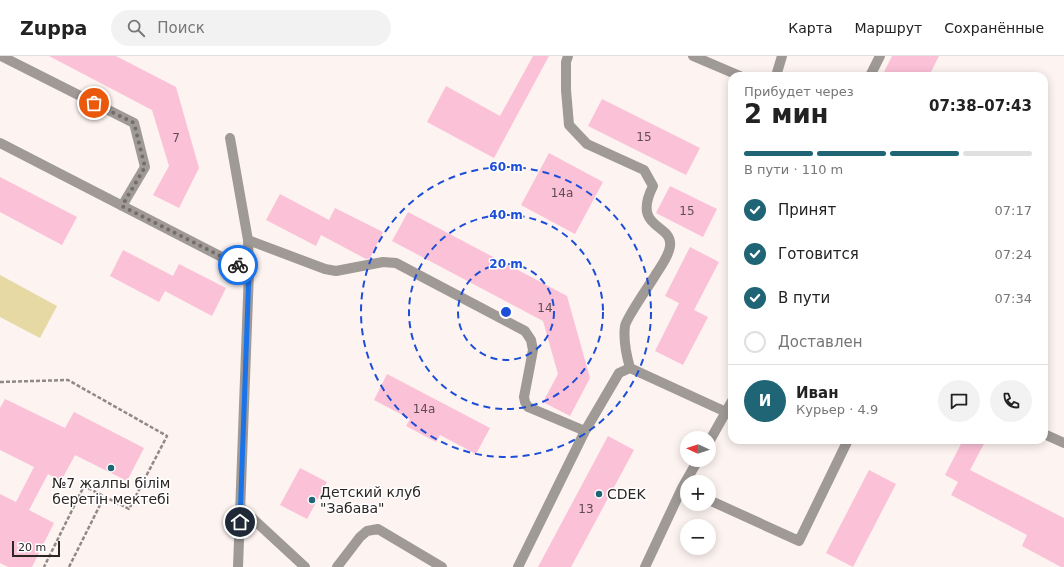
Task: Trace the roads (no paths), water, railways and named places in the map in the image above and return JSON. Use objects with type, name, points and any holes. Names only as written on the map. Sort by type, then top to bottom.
[{"type":"street","points":[[1,56],[134,123],[145,167],[122,206]]},
{"type":"street","points":[[568,56],[566,62],[566,90],[569,125],[587,144],[644,170],[654,186],[648,198],[646,211],[651,222],[668,235],[670,246],[664,261],[625,324],[624,348],[630,368],[726,412]]},
{"type":"street","points":[[694,56],[731,72]]},
{"type":"street","points":[[777,72],[782,56]]},
{"type":"street","points":[[872,72],[880,56]]},
{"type":"street","points":[[230,138],[248,240],[249,271],[238,567]]},
{"type":"street","points":[[0,143],[249,271]]},
{"type":"street","points":[[248,240],[325,269],[336,271],[383,262],[396,263],[525,331],[531,340],[533,350],[524,397],[528,407],[585,431]]},
{"type":"street","points":[[518,567],[585,431],[619,373],[630,368]]},
{"type":"street","points":[[715,431],[728,408]]},
{"type":"street","points":[[1048,436],[1064,443]]},
{"type":"street","points":[[716,503],[799,541],[846,444]]},
{"type":"street","points":[[645,567],[680,499]]},
{"type":"street","points":[[240,507],[305,567]]},
{"type":"street","points":[[337,567],[360,537],[367,531],[378,529],[442,567]]},
{"type":"place","name":"№7 жалпы білім беретін мектебі","points":[[111,468]]},
{"type":"place","name":"CDEK","points":[[599,494]]},
{"type":"place","name":"Детский клуб \"Забава\"","points":[[312,500]]}]
